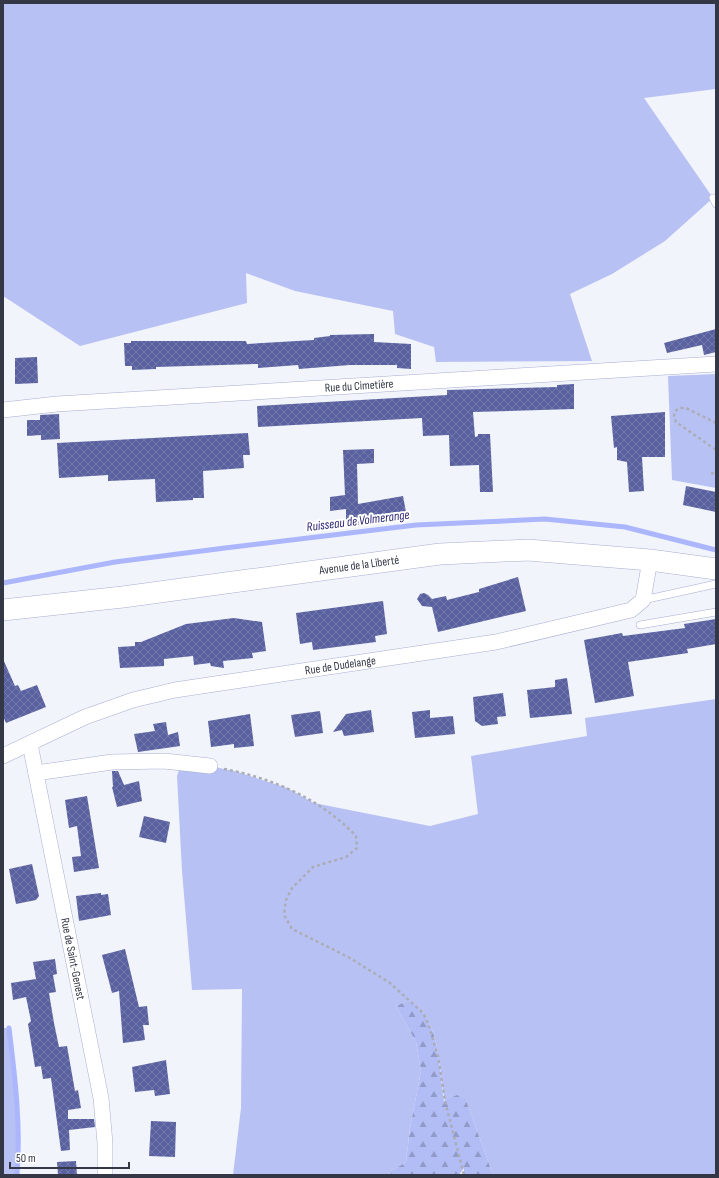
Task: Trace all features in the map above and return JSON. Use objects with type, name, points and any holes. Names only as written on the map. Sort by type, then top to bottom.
[{"type":"main road","name":"Avenue de la Liberté","points":[[3,610],[123,597],[440,554],[528,550],[650,560],[716,569]]},
{"type":"street","name":"Rue du Cimetière","points":[[3,410],[57,404],[716,364]]},
{"type":"street","points":[[643,600],[650,560]]},
{"type":"street","name":"Rue de Dudelange","points":[[3,756],[85,717],[133,700],[175,690],[496,642],[631,610],[643,600]]},
{"type":"street","name":"Rue de Saint-Genest","points":[[30,744],[101,1098],[105,1143],[105,1175]]},
{"type":"street","points":[[36,772],[125,762],[164,761],[210,766]]},
{"type":"lane","points":[[643,600],[716,584]]},
{"type":"lane","points":[[640,625],[716,612]]},
{"type":"path","points":[[716,423],[686,408],[680,408],[675,411],[674,416],[676,422],[716,450]]},
{"type":"path","points":[[710,473],[716,474]]},
{"type":"path","points":[[210,766],[252,775],[286,788],[337,818],[356,836],[357,848],[346,857],[313,867],[297,883],[286,900],[284,915],[292,929],[350,958],[390,984],[423,1013],[428,1023],[438,1056],[444,1101],[464,1175]]},
{"type":"shaded area","points":[[3,3],[716,3],[716,89],[644,98],[713,198],[665,241],[612,274],[570,294],[592,361],[436,362],[434,347],[395,334],[393,311],[295,291],[246,273],[247,303],[80,346],[3,296]]},
{"type":"shaded area","points":[[716,374],[716,488],[672,480],[668,376]]},
{"type":"shaded area","points":[[716,699],[716,1175],[493,1175],[466,1100],[445,1101],[433,1033],[423,1013],[409,1000],[396,1006],[416,1042],[421,1071],[410,1128],[406,1162],[391,1171],[391,1175],[233,1175],[241,1108],[242,989],[192,990],[182,871],[177,776],[179,770],[210,766],[238,772],[287,788],[314,803],[430,826],[478,814],[471,756],[587,736],[585,718]]},
{"type":"shaded area","points":[[3,1028],[9,1028],[15,1083],[18,1119],[17,1175],[3,1175]]},
{"type":"green space","points":[[409,1000],[423,1013],[433,1033],[438,1056],[444,1101],[457,1095],[466,1100],[493,1175],[464,1175],[464,1168],[459,1175],[391,1175],[391,1171],[406,1162],[410,1128],[421,1071],[416,1042],[396,1006]]},
{"type":"building","points":[[716,329],[716,352],[704,355],[702,345],[667,353],[664,343]]},
{"type":"building","points":[[374,334],[374,342],[411,344],[411,369],[397,368],[397,365],[350,365],[299,369],[298,365],[258,368],[258,364],[156,367],[156,369],[132,370],[132,366],[125,366],[124,343],[131,343],[131,341],[246,341],[247,344],[314,340],[314,338],[330,335]]},
{"type":"building","points":[[37,357],[38,383],[15,384],[15,358]]},
{"type":"building","points":[[574,384],[574,409],[473,412],[475,437],[478,436],[478,434],[490,434],[493,492],[480,492],[479,465],[450,466],[449,435],[423,436],[422,418],[258,427],[257,406],[447,395],[447,390],[557,387],[557,385]]},
{"type":"building","points":[[665,412],[665,457],[642,457],[644,491],[629,492],[627,462],[617,460],[617,447],[614,448],[611,416]]},
{"type":"building","points":[[59,414],[60,439],[41,440],[41,435],[27,436],[27,420],[40,420],[40,415]]},
{"type":"building","points":[[248,433],[250,455],[243,455],[244,468],[203,471],[204,498],[156,502],[155,479],[108,481],[108,475],[59,478],[57,443]]},
{"type":"building","points":[[374,449],[374,463],[357,464],[358,504],[403,496],[406,512],[359,520],[359,525],[346,525],[346,509],[330,511],[330,497],[345,495],[343,450]]},
{"type":"building","points":[[686,486],[716,492],[716,512],[683,505]]},
{"type":"building","points":[[518,577],[526,611],[438,632],[432,607],[422,606],[417,599],[420,594],[424,593],[432,599],[446,596],[447,600],[479,592],[479,589]]},
{"type":"building","points":[[383,601],[387,634],[375,636],[376,642],[313,650],[312,642],[300,644],[296,613]]},
{"type":"building","points":[[234,618],[262,622],[266,651],[252,653],[253,658],[223,661],[224,668],[211,666],[210,663],[194,665],[193,656],[164,659],[164,666],[120,668],[118,647],[135,646],[135,642],[141,642],[186,624]]},
{"type":"building","points":[[716,619],[716,644],[687,649],[688,653],[628,662],[634,696],[595,703],[584,640],[622,633],[623,636],[685,628],[684,624]]},
{"type":"building","points":[[3,659],[15,686],[18,685],[21,691],[37,685],[46,707],[6,723],[3,716]]},
{"type":"building","points":[[567,678],[572,714],[530,718],[527,690],[555,687],[555,680]]},
{"type":"building","points":[[503,693],[506,716],[497,717],[498,724],[482,726],[475,721],[473,697]]},
{"type":"building","points":[[371,710],[374,732],[344,736],[342,730],[333,732],[346,714]]},
{"type":"building","points":[[430,710],[430,718],[453,716],[455,734],[415,738],[412,712]]},
{"type":"building","points":[[320,711],[323,733],[295,737],[291,715]]},
{"type":"building","points":[[250,714],[254,746],[234,748],[234,744],[211,747],[208,721]]},
{"type":"building","points":[[166,722],[168,735],[178,732],[180,746],[138,752],[134,734],[155,731],[153,724]]},
{"type":"building","points":[[112,771],[118,771],[124,785],[139,781],[142,801],[117,807],[112,787]]},
{"type":"building","points":[[87,796],[99,868],[74,872],[72,857],[81,856],[77,826],[69,828],[65,800]]},
{"type":"building","points":[[144,816],[170,822],[166,843],[139,837]]},
{"type":"building","points":[[32,864],[39,896],[36,900],[16,904],[9,869]]},
{"type":"building","points":[[101,893],[101,895],[108,894],[111,915],[79,921],[76,896]]},
{"type":"building","points":[[125,949],[139,1007],[147,1006],[149,1025],[143,1025],[145,1040],[123,1043],[119,991],[112,993],[102,955]]},
{"type":"building","points":[[55,959],[57,974],[53,975],[56,992],[49,993],[54,1023],[59,1047],[67,1046],[75,1091],[78,1090],[81,1108],[68,1110],[68,1119],[94,1119],[95,1127],[69,1130],[70,1150],[61,1151],[51,1078],[43,1079],[41,1066],[35,1067],[28,1024],[31,1021],[26,997],[13,1000],[11,983],[36,979],[33,962]]},
{"type":"building","points":[[166,1060],[170,1094],[155,1096],[154,1090],[135,1092],[132,1067]]},
{"type":"building","points":[[151,1121],[176,1122],[175,1157],[149,1156]]},
{"type":"building","points":[[76,1161],[77,1175],[58,1175],[57,1162]]},
{"type":"waterway","name":"Ruisseau de Volmerange","points":[[3,583],[115,562],[416,525],[545,519],[625,527],[716,550]]},
{"type":"waterway","points":[[9,1028],[18,1119],[17,1175]]}]
